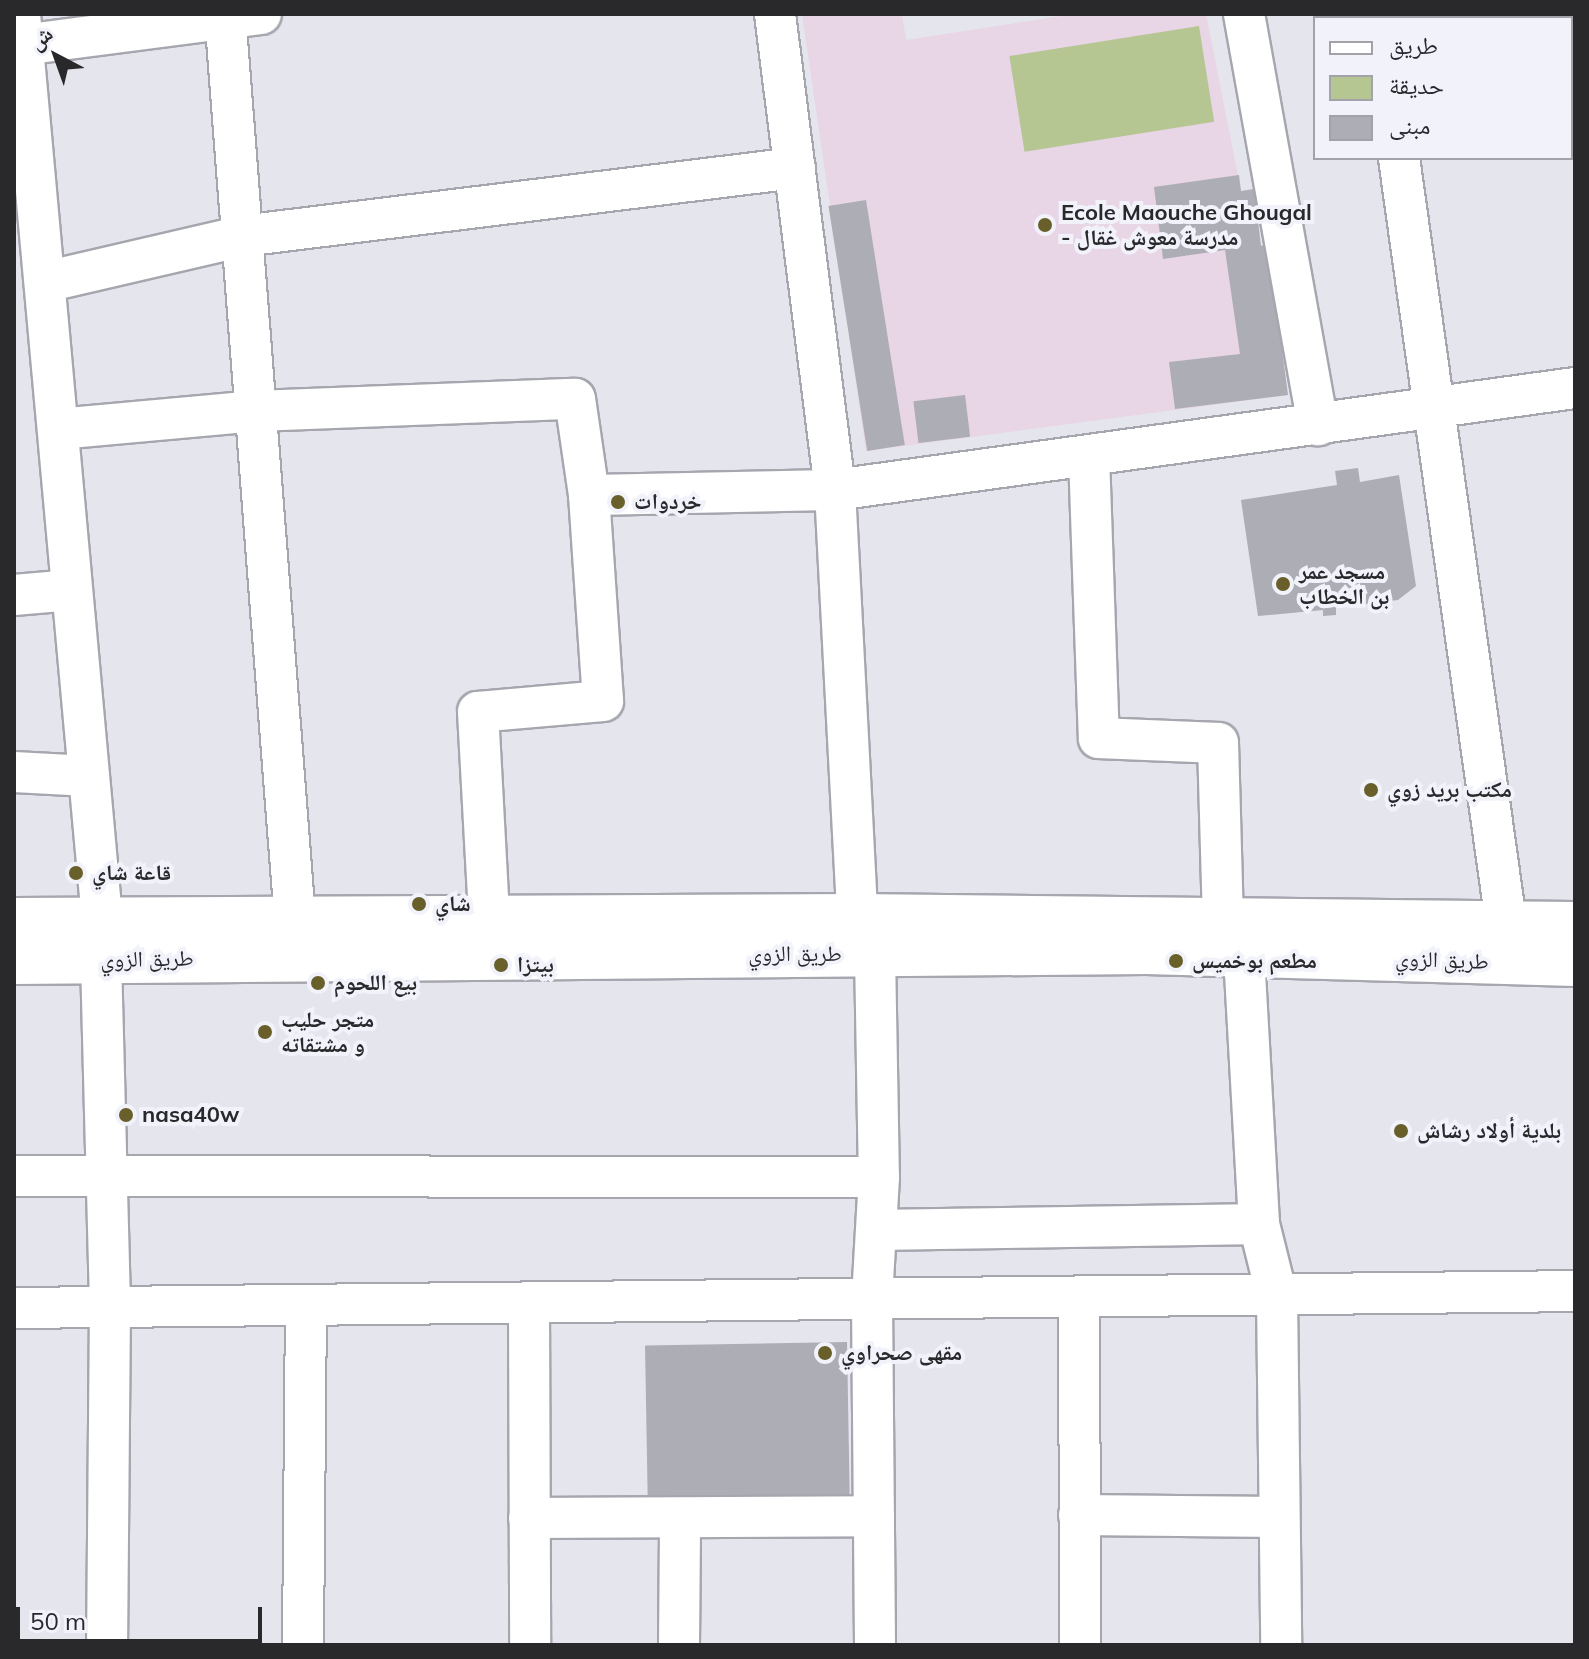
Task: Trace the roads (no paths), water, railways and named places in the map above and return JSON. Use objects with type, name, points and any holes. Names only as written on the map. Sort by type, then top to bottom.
[{"type":"main road","name":"طريق الزوي","points":[[14,962],[102,940],[295,919],[489,918],[866,935]]},
{"type":"main road","name":"طريق الزوي","points":[[14,920],[102,940],[866,935],[1234,937],[1506,922],[1575,924]]},
{"type":"main road","name":"طريق الزوي","points":[[1234,937],[1575,964]]},
{"type":"street","points":[[775,14],[835,490],[866,935],[879,1177],[879,1230],[872,1300],[875,1645]]},
{"type":"street","points":[[1244,14],[1318,425]]},
{"type":"street","points":[[107,1645],[110,1307],[102,940],[58,429],[36,306],[19,35],[237,16],[242,236],[295,919]]},
{"type":"street","points":[[1399,160],[1506,922]]},
{"type":"street","points":[[36,306],[242,236],[795,168]]},
{"type":"street","points":[[589,495],[835,490],[1575,388]]},
{"type":"street","points":[[58,429],[256,411],[575,399],[589,495],[603,701],[478,712],[489,918]]},
{"type":"street","points":[[1089,456],[1099,738],[1218,743],[1259,1224],[1277,1296],[1281,1645]]},
{"type":"street","points":[[14,595],[72,590]]},
{"type":"street","points":[[14,772],[89,776]]},
{"type":"street","points":[[14,1176],[879,1177]]},
{"type":"street","points":[[879,1230],[1259,1224]]},
{"type":"street","points":[[14,1308],[529,1305],[1575,1291]]},
{"type":"street","points":[[1079,1298],[1080,1645]]},
{"type":"street","points":[[529,1305],[530,1645]]},
{"type":"street","points":[[303,1645],[306,1306]]},
{"type":"street","points":[[1079,1515],[1279,1517]]},
{"type":"street","points":[[529,1518],[874,1516]]},
{"type":"street","points":[[679,1645],[680,1518]]},
{"type":"place","name":"Ecole Maouche Ghougal - مدرسة معوش غقال","points":[[1045,225]]},
{"type":"place","name":"خردوات","points":[[618,502]]},
{"type":"place","name":"مسجد عمر بن الخطاب","points":[[1283,584]]},
{"type":"place","name":"مكتب بريد زوي","points":[[1371,790]]},
{"type":"place","name":"قاعة شاي","points":[[76,873]]},
{"type":"place","name":"شاي","points":[[419,904]]},
{"type":"place","name":"مطعم بوخميس","points":[[1176,961]]},
{"type":"place","name":"بيتزا","points":[[501,965]]},
{"type":"place","name":"بيع اللحوم","points":[[318,983]]},
{"type":"place","name":"متجر حليب و مشتقاته","points":[[265,1032]]},
{"type":"place","name":"nasa40w","points":[[126,1115]]},
{"type":"place","name":"بلدية أولاد رشاش","points":[[1401,1131]]},
{"type":"place","name":"مقهى صحراوي","points":[[825,1353]]}]
